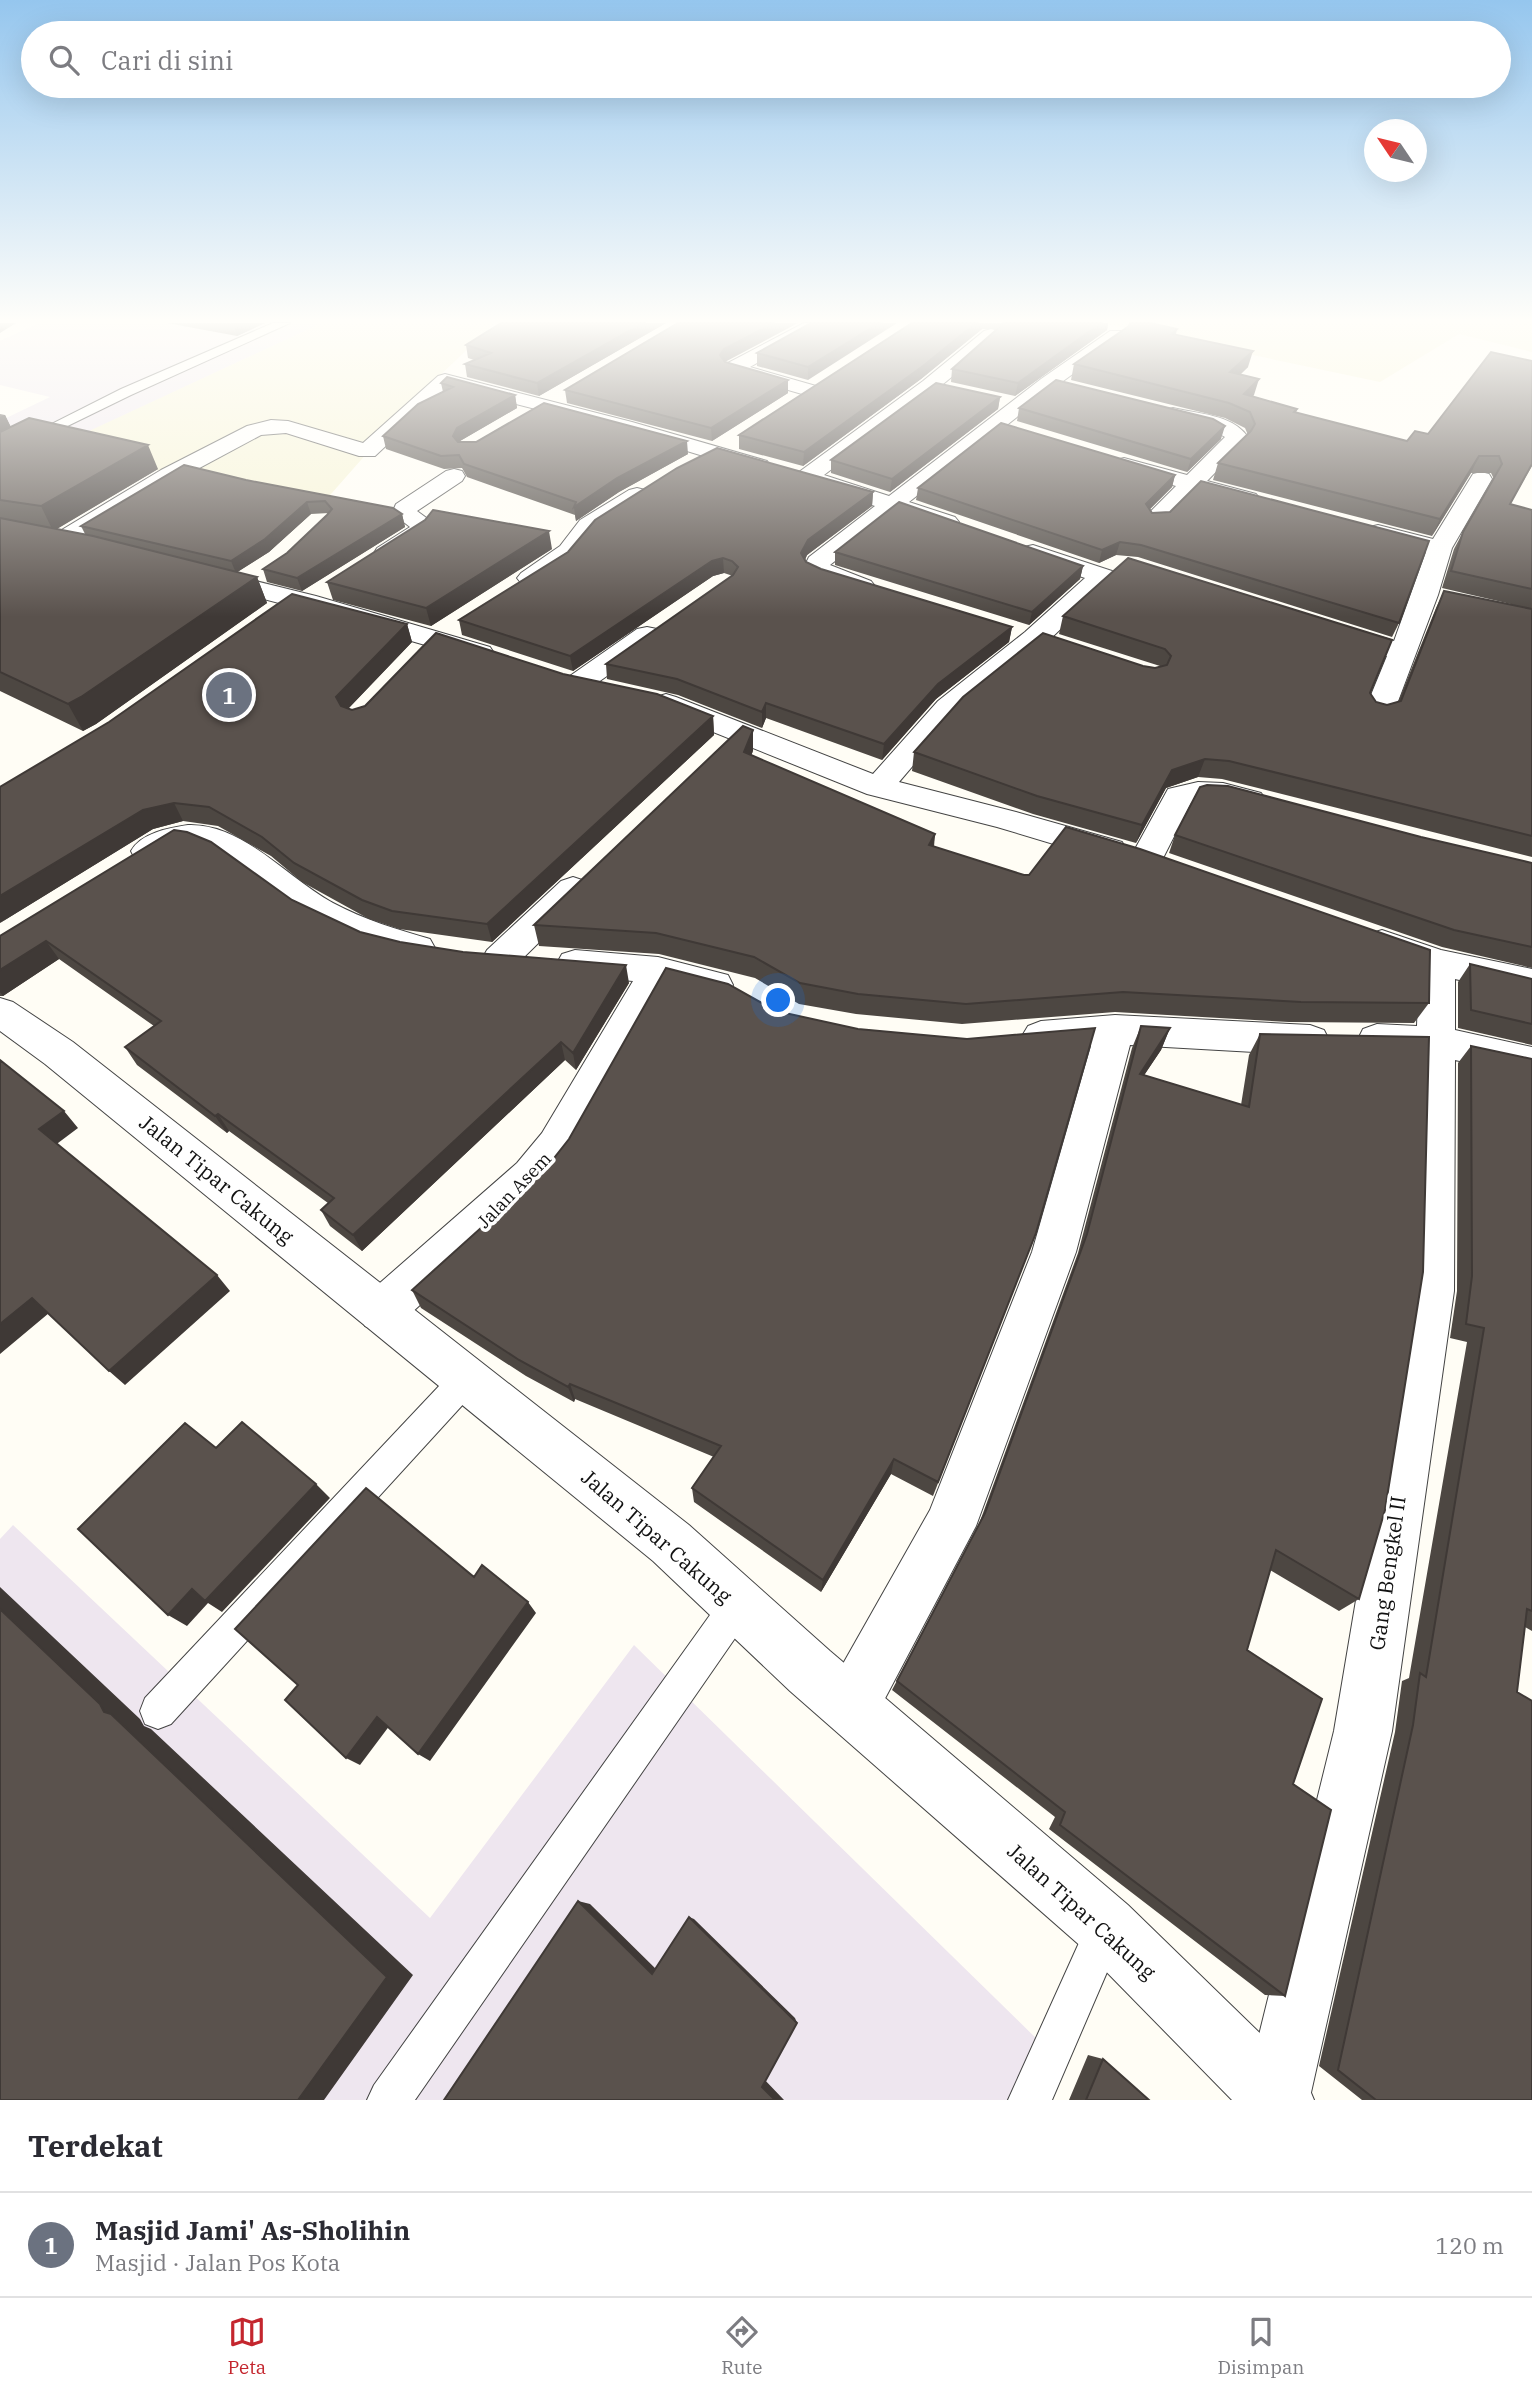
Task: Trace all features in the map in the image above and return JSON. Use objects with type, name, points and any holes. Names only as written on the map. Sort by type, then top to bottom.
[{"type":"street","points":[[59,542],[169,475],[254,430],[271,426],[288,427],[367,451],[400,421]]},
{"type":"street","points":[[604,421],[723,446],[807,477],[896,503],[976,533]]},
{"type":"street","points":[[807,477],[882,421]]},
{"type":"street","points":[[881,592],[830,576],[816,569],[818,562],[999,421]]},
{"type":"street","points":[[1157,518],[1236,441],[1237,435],[1217,425],[1201,421]]},
{"type":"street","points":[[995,424],[1019,431]]},
{"type":"street","points":[[680,470],[723,446]]},
{"type":"street","points":[[1104,458],[1270,504]]},
{"type":"street","points":[[363,568],[420,531],[424,525],[404,513],[404,509],[454,476]]},
{"type":"street","points":[[1379,712],[1425,595],[1440,548],[1481,480]]},
{"type":"street","points":[[512,590],[571,550],[573,540],[587,527],[658,482]]},
{"type":"street","points":[[1361,528],[1440,548]]},
{"type":"street","points":[[33,538],[94,550]]},
{"type":"street","points":[[878,787],[948,707],[1035,638],[1113,570],[1014,545]]},
{"type":"street","points":[[240,584],[270,565]]},
{"type":"street","points":[[187,572],[240,584],[502,660]]},
{"type":"street","points":[[1425,595],[1452,600]]},
{"type":"street","points":[[671,619],[565,680],[667,704],[878,787],[1004,819],[1158,864],[1179,796],[1198,790],[1221,792],[1275,807]]},
{"type":"street","points":[[1313,625],[1402,652]]},
{"type":"street","points":[[710,760],[740,731]]},
{"type":"street","points":[[119,869],[166,839],[183,835],[206,836],[257,866],[289,892],[356,930],[395,944],[499,959],[658,970],[741,991]]},
{"type":"street","points":[[499,959],[600,864]]},
{"type":"street","points":[[1353,933],[1437,962],[1532,983]]},
{"type":"street","name":"Gang Bengkel II","points":[[1278,2098],[1363,1731],[1396,1502],[1418,1383],[1431,1291],[1437,962]]},
{"type":"street","name":"Jalan Asem","points":[[381,1311],[532,1177],[557,1145],[658,970]]},
{"type":"street","name":"Jalan Tipar Cakung","points":[[0,1012],[59,1053],[671,1542],[737,1606],[1106,1927],[1278,2098]]},
{"type":"street","points":[[851,1704],[950,1526],[1054,1252],[1115,1030]]},
{"type":"street","points":[[1009,1039],[1115,1030],[1289,1040],[1435,1041],[1532,1062]]},
{"type":"lane","points":[[0,455],[68,421]]},
{"type":"lane","points":[[159,1711],[467,1378]]},
{"type":"lane","points":[[389,2100],[737,1606]]},
{"type":"lane","points":[[1030,2100],[1106,1927]]},
{"type":"shaded area","points":[[0,421],[112,421],[0,473]]},
{"type":"shaded area","points":[[111,421],[395,421],[316,511],[59,445]]},
{"type":"shaded area","points":[[13,1525],[430,1918],[634,1645],[1044,2046],[1019,2100],[0,2100],[0,1539]]},
{"type":"building","points":[[23,421],[42,421],[148,445],[41,506],[0,500],[0,432]]},
{"type":"building","points":[[399,421],[469,421],[457,428],[453,436],[458,442],[476,442],[513,421],[612,421],[687,441],[617,478],[574,507],[576,502],[464,464],[459,455],[441,456],[383,436]]},
{"type":"building","points":[[684,421],[722,421],[711,428]]},
{"type":"building","points":[[761,421],[847,421],[804,452],[739,435]]},
{"type":"building","points":[[884,421],[968,421],[892,479],[831,460]]},
{"type":"building","points":[[1063,421],[1216,421],[1225,426],[1191,459]]},
{"type":"building","points":[[1254,421],[1329,421],[1407,441],[1415,431],[1428,434],[1438,421],[1532,421],[1532,464],[1510,504],[1532,510],[1532,589],[1451,571],[1463,532],[1502,464],[1499,456],[1479,456],[1440,519],[1218,463],[1255,424]]},
{"type":"building","points":[[1001,423],[1175,475],[1146,504],[1152,513],[1170,512],[1201,481],[1429,541],[1399,623],[1141,545],[1120,542],[1102,550],[918,488]]},
{"type":"building","points":[[717,448],[873,492],[808,540],[801,553],[806,562],[821,569],[1012,627],[938,684],[884,744],[766,703],[762,712],[677,679],[606,664],[733,575],[738,567],[723,558],[712,561],[570,656],[459,620],[568,552],[595,520],[677,468]]},
{"type":"building","points":[[184,465],[246,480],[393,508],[402,514],[297,578],[263,569],[287,553],[327,515],[332,509],[325,501],[307,502],[265,539],[231,561],[81,526]]},
{"type":"building","points":[[899,502],[1083,566],[1032,612],[835,552]]},
{"type":"building","points":[[433,510],[549,531],[426,608],[327,582],[425,520]]},
{"type":"building","points":[[0,518],[93,536],[257,577],[68,704],[0,672]]},
{"type":"building","points":[[1128,558],[1392,640],[1370,693],[1376,702],[1387,705],[1401,701],[1444,591],[1532,609],[1532,836],[1229,761],[1205,759],[1172,770],[1142,825],[1037,796],[914,752],[963,697],[1043,633],[1143,666],[1155,668],[1167,665],[1171,656],[1165,649],[1063,616]]},
{"type":"building","points":[[292,594],[407,624],[336,697],[341,706],[352,710],[365,706],[436,633],[563,674],[657,694],[713,716],[487,924],[392,911],[362,900],[294,863],[262,837],[209,807],[174,803],[143,810],[0,896],[0,787],[109,722]]},
{"type":"building","points":[[743,726],[753,730],[744,752],[935,834],[929,845],[1029,875],[1066,827],[1140,849],[1430,950],[1429,1003],[1301,1002],[1123,992],[966,1004],[858,994],[800,983],[754,957],[656,933],[534,925]]},
{"type":"building","points":[[1228,786],[1532,863],[1532,947],[1454,930],[1175,835],[1200,787]]},
{"type":"building","points":[[174,830],[187,832],[211,842],[292,900],[360,932],[400,942],[463,952],[626,965],[573,1053],[561,1042],[353,1235],[321,1210],[334,1198],[218,1114],[215,1116],[125,1047],[161,1021],[46,941],[0,970],[0,936]]},
{"type":"building","points":[[1470,964],[1532,979],[1532,1024],[1471,1010]]},
{"type":"building","points":[[666,968],[728,984],[776,1011],[858,1029],[967,1039],[1095,1028],[1036,1233],[938,1482],[894,1459],[823,1580],[692,1488],[721,1446],[570,1384],[568,1387],[519,1360],[412,1290],[543,1172],[569,1139]]},
{"type":"building","points":[[1141,1026],[1170,1028],[1140,1074],[1249,1107],[1260,1034],[1429,1037],[1423,1272],[1385,1510],[1359,1599],[1276,1550],[1247,1650],[1322,1699],[1293,1784],[1331,1810],[1285,1996],[1060,1825],[1065,1812],[897,1681],[985,1513],[1087,1234]]},
{"type":"building","points":[[1471,1046],[1532,1059],[1532,1611],[1527,1609],[1517,1692],[1532,1701],[1532,2100],[1376,2100],[1338,2070],[1413,1725],[1420,1673],[1426,1677],[1484,1328],[1466,1324],[1472,1276]]},
{"type":"building","points":[[0,1060],[64,1111],[39,1129],[217,1275],[109,1371],[32,1298],[0,1324]]},
{"type":"building","points":[[242,1422],[316,1484],[205,1601],[192,1589],[168,1615],[78,1529],[185,1423],[216,1448]]},
{"type":"building","points":[[366,1488],[474,1577],[482,1565],[528,1602],[418,1754],[377,1717],[346,1758],[285,1700],[298,1685],[235,1629]]},
{"type":"building","points":[[0,1609],[100,1704],[104,1712],[111,1714],[387,1977],[298,2100],[0,2100]]},
{"type":"building","points":[[578,1901],[652,1974],[689,1917],[797,2023],[762,2087],[775,2100],[444,2100]]},
{"type":"building","points":[[1103,2059],[1149,2100],[1086,2100]]},
{"type":"place","name":"Masjid Jami' As-Sholihin","points":[[229,695]]}]
